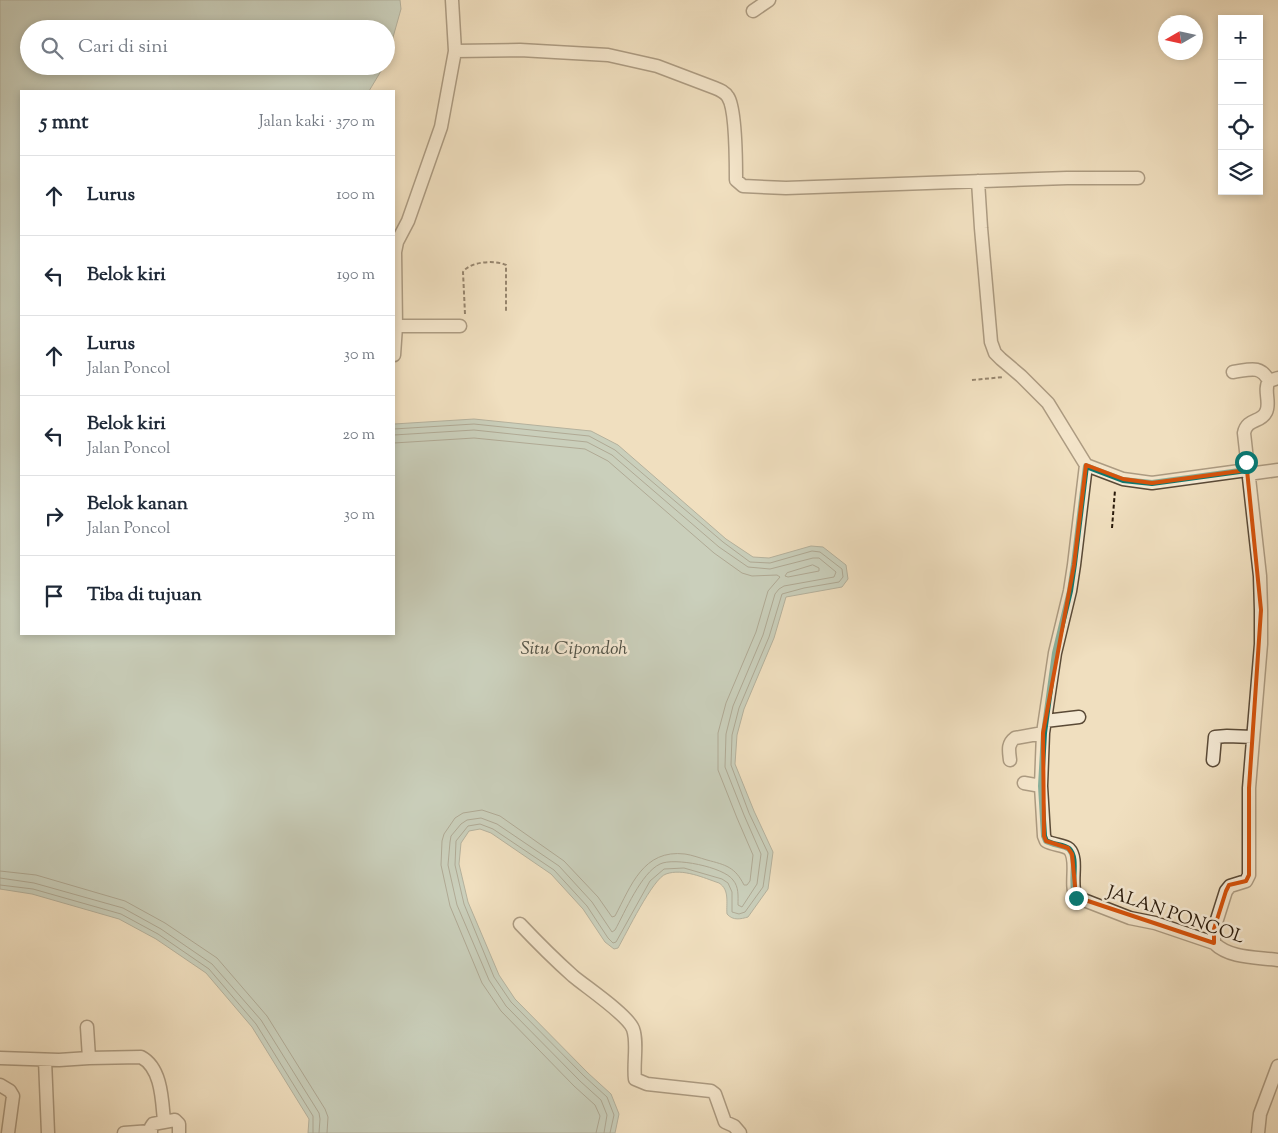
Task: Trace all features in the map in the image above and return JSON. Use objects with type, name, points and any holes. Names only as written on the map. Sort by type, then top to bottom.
[{"type":"street","points":[[395,340],[395,252],[397,242],[408,220],[441,127],[455,51],[452,0]]},
{"type":"street","points":[[753,11],[769,0]]},
{"type":"street","points":[[455,51],[520,50],[608,55],[657,66],[715,88],[723,92],[731,105],[736,146],[736,180],[743,186],[786,188],[1067,178],[1138,178]]},
{"type":"street","points":[[978,181],[991,342],[995,353],[1022,376],[1048,403],[1086,466],[1070,591],[1055,653],[1044,727],[1041,786],[1024,783]]},
{"type":"street","points":[[396,326],[460,326]]},
{"type":"street","points":[[1214,943],[1214,929],[1226,891],[1230,886],[1246,881],[1249,875],[1249,795],[1261,644],[1261,610],[1260,576],[1244,439],[1245,428],[1248,424],[1265,414],[1267,410],[1266,385],[1274,379],[1258,369],[1232,372]]},
{"type":"street","points":[[1086,466],[1115,477],[1141,482],[1166,482],[1278,470]]},
{"type":"street","points":[[1010,760],[1009,744],[1015,738],[1079,717]]},
{"type":"street","points":[[1213,760],[1215,738],[1253,736]]},
{"type":"street","name":"JALAN PONCOL","points":[[1041,786],[1044,836],[1046,841],[1068,848],[1072,854],[1073,891],[1076,898],[1130,918],[1160,924],[1214,943],[1219,948],[1230,952],[1278,960]]},
{"type":"street","points":[[520,924],[545,951],[629,1022],[634,1033],[633,1068],[635,1079],[647,1084],[711,1091],[715,1094],[725,1122],[734,1126],[740,1133]]},
{"type":"street","points":[[87,1027],[89,1058]]},
{"type":"street","points":[[0,1058],[45,1060],[142,1057],[158,1079],[164,1121]]},
{"type":"street","points":[[45,1060],[48,1133]]},
{"type":"street","points":[[1258,1133],[1260,1114],[1278,1066]]},
{"type":"street","points":[[0,1085],[10,1091],[13,1096],[8,1133]]},
{"type":"street","points":[[124,1133],[151,1132],[153,1124],[175,1120],[179,1124],[179,1133]]},
{"type":"path","points":[[460,326],[465,318],[463,272],[468,266],[500,263],[506,265],[506,311]]},
{"type":"path","points":[[972,380],[1022,376]]},
{"type":"path","points":[[1112,528],[1115,477]]},
{"type":"highlighted area","points":[[1086,465],[1123,479],[1152,483],[1247,470],[1261,610],[1249,788],[1249,875],[1246,881],[1229,885],[1214,929],[1214,943],[1076,897],[1072,854],[1068,848],[1046,841],[1044,836],[1043,733],[1074,565]]},
{"type":"water","name":"Situ Cipondoh","points":[[0,0],[400,0],[401,9],[395,30],[395,20],[20,20],[20,75],[379,75],[370,90],[20,90],[20,635],[395,635],[395,424],[474,419],[591,431],[618,445],[726,539],[753,557],[769,558],[811,546],[823,547],[846,565],[848,579],[842,587],[786,597],[774,638],[744,709],[737,735],[735,764],[773,852],[768,889],[748,917],[734,919],[727,914],[725,889],[719,883],[686,873],[673,872],[666,874],[654,885],[618,948],[614,949],[605,942],[583,909],[551,874],[491,833],[480,829],[469,831],[461,843],[459,864],[468,902],[499,975],[515,999],[611,1094],[619,1114],[615,1133],[308,1133],[309,1119],[252,1027],[206,973],[156,939],[119,919],[32,894],[0,889]]},
{"type":"route","points":[[1076,898],[1073,891],[1074,861],[1072,854],[1068,848],[1046,841],[1044,836],[1041,786],[1045,721],[1055,653],[1070,591],[1086,466],[1123,480],[1152,483],[1247,470],[1246,462]]}]
